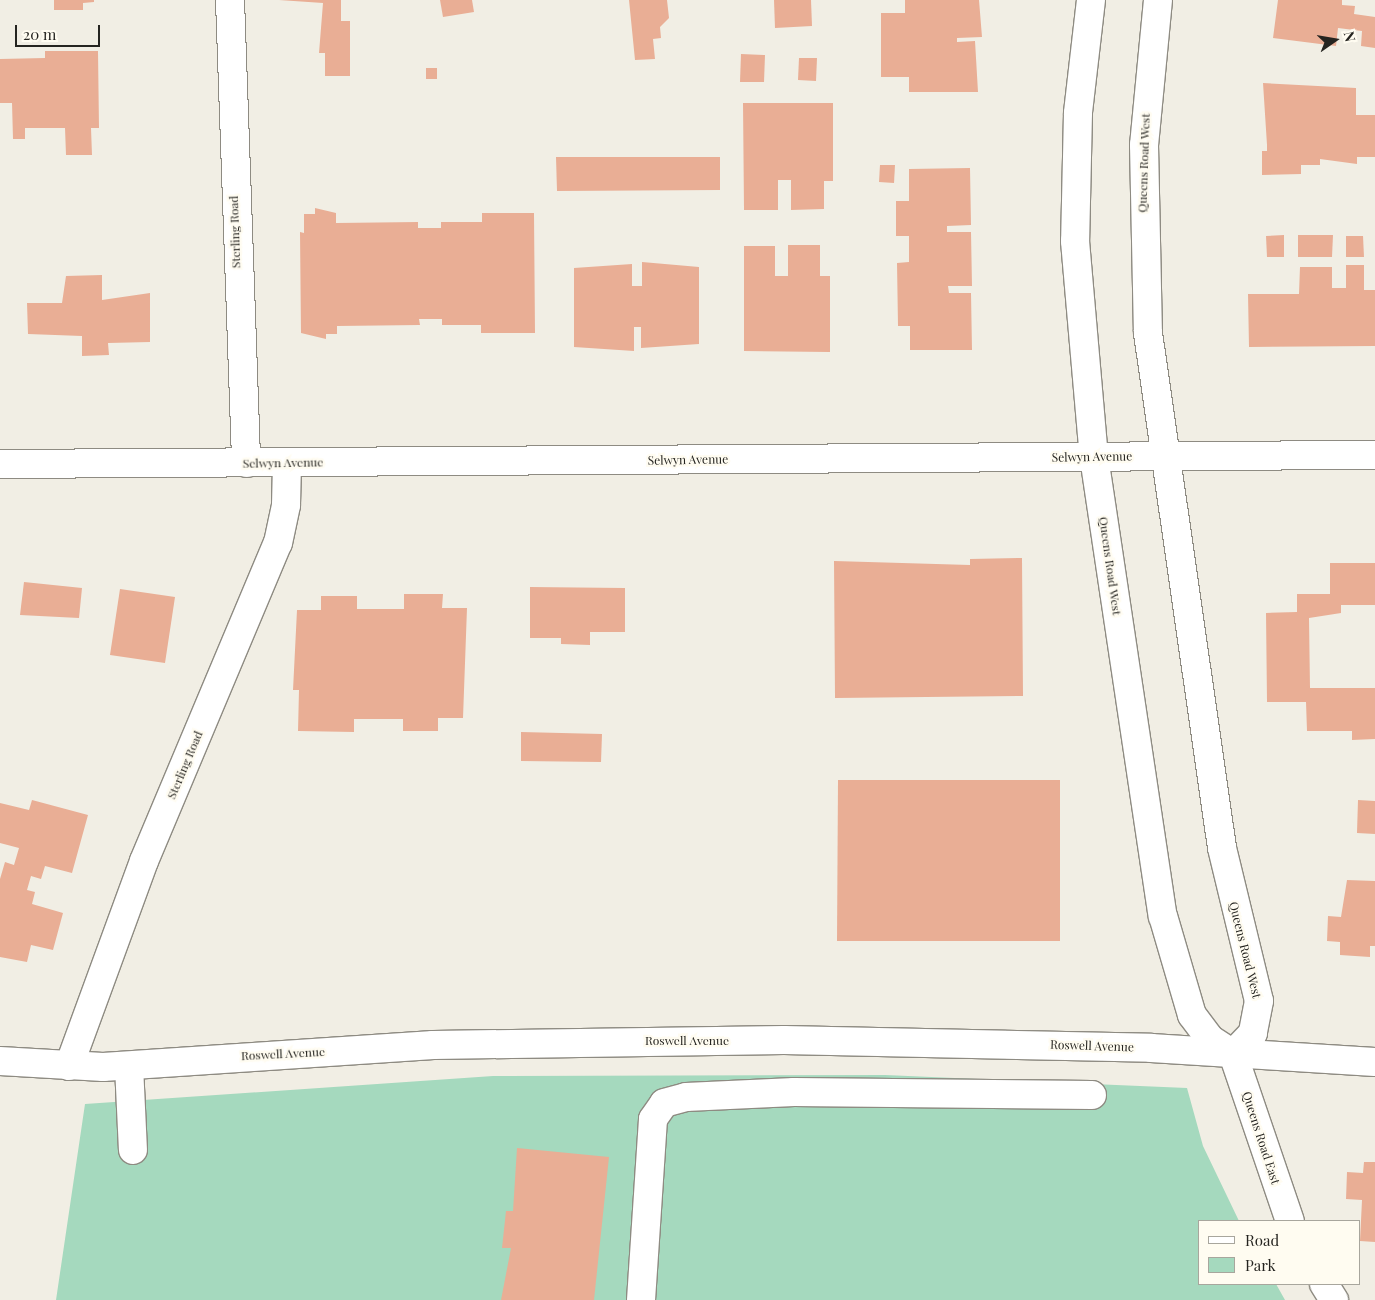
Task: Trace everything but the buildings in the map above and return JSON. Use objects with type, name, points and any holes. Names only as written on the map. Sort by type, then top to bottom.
[{"type":"street","name":"Sterling Road","points":[[230,0],[246,463]]},
{"type":"street","name":"Queens Road West","points":[[1091,0],[1078,113],[1075,241],[1094,457],[1163,916],[1192,1015],[1210,1039],[1233,1054],[1253,1033],[1259,1002],[1222,848],[1163,456],[1148,333],[1142,230],[1144,145],[1158,0]]},
{"type":"street","name":"Selwyn Avenue","points":[[0,464],[1375,455]]},
{"type":"street","name":"Sterling Road","points":[[69,1066],[144,861],[278,543],[286,505],[287,463]]},
{"type":"street","name":"Roswell Avenue","points":[[0,1062],[69,1066],[129,1066],[432,1045],[663,1041],[913,1041],[1233,1054],[1375,1062]]},
{"type":"street","name":"Queens Road East","points":[[1233,1054],[1290,1220]]},
{"type":"street","points":[[129,1066],[133,1150]]},
{"type":"street","points":[[641,1300],[654,1119],[664,1103],[686,1097],[794,1092],[1092,1095]]},
{"type":"street","points":[[1325,1285],[1334,1300]]},
{"type":"green space","points":[[885,1075],[1187,1088],[1203,1146],[1239,1220],[1198,1220],[1198,1285],[1277,1285],[1285,1300],[56,1300],[85,1104],[493,1076]]}]
